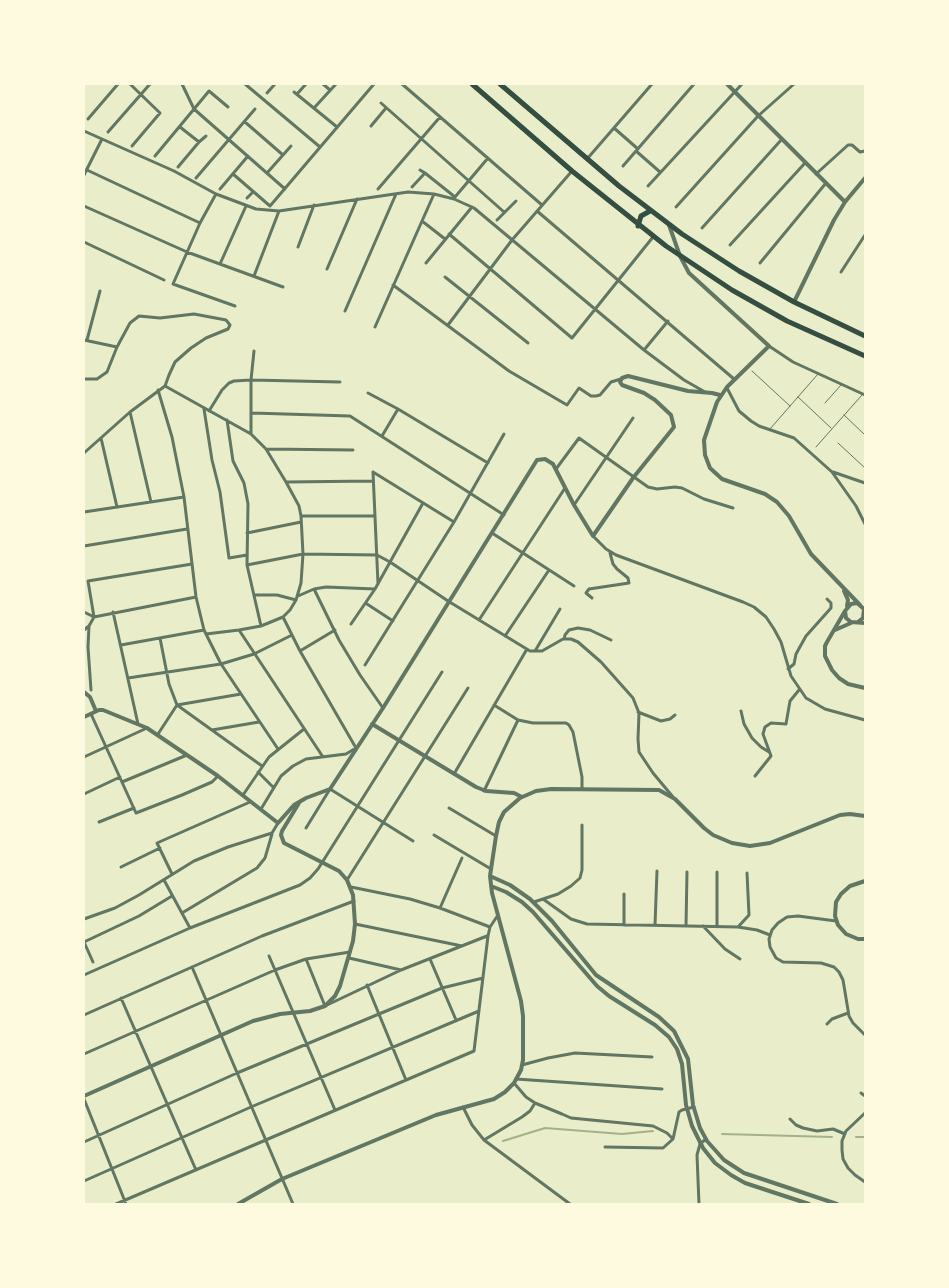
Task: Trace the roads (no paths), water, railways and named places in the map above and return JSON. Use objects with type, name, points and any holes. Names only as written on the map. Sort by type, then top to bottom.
[{"type":"main road","points":[[472,84],[638,226],[680,256],[732,290],[787,321],[865,356]]},
{"type":"main road","points":[[500,84],[669,225],[732,267],[794,302],[865,336]]},
{"type":"main road","points":[[638,226],[641,216],[650,211]]},
{"type":"street","points":[[88,119],[118,84]]},
{"type":"street","points":[[130,84],[160,113],[132,146]]},
{"type":"street","points":[[108,132],[150,84]]},
{"type":"street","points":[[182,84],[194,109],[285,188]]},
{"type":"street","points":[[245,84],[320,148]]},
{"type":"street","points":[[267,93],[275,84]]},
{"type":"street","points":[[306,84],[296,93],[337,127]]},
{"type":"street","points":[[323,84],[330,90]]},
{"type":"street","points":[[314,108],[336,84]]},
{"type":"street","points":[[233,174],[270,206],[374,84]]},
{"type":"street","points":[[402,84],[542,205]]},
{"type":"street","points":[[588,159],[652,84]]},
{"type":"street","points":[[623,166],[694,84]]},
{"type":"street","points":[[727,84],[845,202]]},
{"type":"street","points":[[648,186],[742,84]]},
{"type":"street","points":[[676,207],[758,116],[794,84]]},
{"type":"street","points":[[155,156],[209,91],[228,107]]},
{"type":"street","points":[[381,104],[504,212]]},
{"type":"street","points":[[371,126],[386,108]]},
{"type":"street","points":[[196,178],[256,109]]},
{"type":"street","points":[[378,189],[440,117]]},
{"type":"street","points":[[245,122],[283,155]]},
{"type":"street","points":[[180,126],[199,142]]},
{"type":"street","points":[[614,128],[660,172]]},
{"type":"street","points":[[84,131],[174,171],[216,194],[256,209],[279,211],[418,192],[454,198]]},
{"type":"street","points":[[178,168],[206,136]]},
{"type":"street","points":[[84,175],[102,139]]},
{"type":"street","points":[[702,228],[782,139]]},
{"type":"street","points":[[816,174],[848,145],[852,145],[860,152],[865,151]]},
{"type":"street","points":[[267,173],[291,146]]},
{"type":"street","points":[[220,189],[248,156]]},
{"type":"street","points":[[454,198],[488,158]]},
{"type":"street","points":[[730,245],[805,163]]},
{"type":"street","points":[[87,170],[200,223]]},
{"type":"street","points":[[420,170],[454,198],[472,207],[644,350],[684,380],[705,392]]},
{"type":"street","points":[[448,325],[512,240],[572,171]]},
{"type":"street","points":[[412,187],[425,173]]},
{"type":"street","points":[[794,302],[834,220],[845,202],[865,178]]},
{"type":"street","points":[[760,263],[826,184]]},
{"type":"street","points":[[860,184],[865,188]]},
{"type":"street","points":[[247,198],[253,192]]},
{"type":"street","points":[[216,194],[200,223],[174,284],[235,306]]},
{"type":"street","points":[[345,311],[396,194]]},
{"type":"street","points":[[375,327],[434,194]]},
{"type":"street","points":[[327,269],[357,199]]},
{"type":"street","points":[[497,220],[516,201]]},
{"type":"street","points":[[298,247],[314,205]]},
{"type":"street","points":[[84,206],[187,252],[283,287]]},
{"type":"street","points":[[220,264],[246,206]]},
{"type":"street","points":[[426,263],[472,207]]},
{"type":"street","points":[[254,276],[279,211]]},
{"type":"street","points":[[537,211],[734,379]]},
{"type":"street","points":[[422,221],[446,239]]},
{"type":"street","points":[[669,225],[685,267],[695,279],[769,346],[784,357],[864,394]]},
{"type":"street","points":[[450,234],[572,338],[653,237]]},
{"type":"street","points":[[841,272],[865,235]]},
{"type":"street","points":[[84,242],[164,280]]},
{"type":"street","points":[[445,277],[528,343]]},
{"type":"street","points":[[393,285],[509,371],[567,405],[579,388],[591,396],[596,396],[600,395],[611,382],[628,376],[688,391],[720,395]]},
{"type":"street","points":[[100,292],[85,340],[117,347]]},
{"type":"street","points":[[84,379],[92,380],[102,377],[110,368],[117,347],[134,318],[139,316],[148,315],[160,318],[194,314],[221,319],[227,321],[230,325],[228,329],[206,338],[190,348],[175,362],[165,386],[130,412],[84,453]]},
{"type":"street","points":[[644,350],[668,321]]},
{"type":"street","points":[[769,346],[720,395],[711,415],[704,440],[705,455],[714,473],[722,480],[765,494],[778,502],[786,511],[811,554],[860,604],[864,610],[863,618],[844,625],[832,633]]},
{"type":"street","points":[[252,434],[251,380],[254,351]]},
{"type":"street","points":[[593,536],[633,478],[673,430],[674,424],[671,416],[655,400],[644,393],[621,384],[621,378]]},
{"type":"street","points":[[209,411],[222,390],[230,383],[251,380],[340,382]]},
{"type":"street","points":[[121,646],[160,638],[261,626],[283,617],[290,610],[301,583],[303,554],[299,506],[266,449],[252,434],[165,386]]},
{"type":"street","points":[[727,387],[736,407],[743,414],[759,426],[798,441],[832,472],[865,524]]},
{"type":"street","points":[[158,390],[172,437],[184,498],[196,597],[205,632],[221,664],[278,749]]},
{"type":"street","points":[[368,393],[488,463]]},
{"type":"street","points":[[204,408],[212,460],[220,492],[229,558],[247,555]]},
{"type":"street","points":[[382,437],[398,409]]},
{"type":"street","points":[[130,412],[151,502]]},
{"type":"street","points":[[252,413],[350,416],[504,515]]},
{"type":"street","points":[[574,505],[633,418]]},
{"type":"street","points":[[227,420],[233,461],[244,483],[248,504],[247,565],[261,626]]},
{"type":"street","points":[[365,665],[454,522],[504,434]]},
{"type":"street","points":[[101,438],[117,507]]},
{"type":"street","points":[[556,469],[579,438],[648,487],[657,489],[682,488],[704,499],[733,508]]},
{"type":"street","points":[[266,449],[353,450]]},
{"type":"street","points":[[306,828],[537,460],[545,459],[550,461],[593,536],[610,552],[754,607],[770,622],[778,635],[788,669],[799,690],[820,707],[865,720]]},
{"type":"street","points":[[378,584],[373,472],[454,522]]},
{"type":"street","points":[[832,472],[865,483]]},
{"type":"street","points":[[286,482],[373,482]]},
{"type":"street","points":[[479,620],[565,488]]},
{"type":"street","points":[[84,512],[184,498]]},
{"type":"street","points":[[351,624],[367,604],[423,503]]},
{"type":"street","points":[[301,516],[375,516]]},
{"type":"street","points":[[247,533],[301,522]]},
{"type":"street","points":[[84,546],[187,529]]},
{"type":"street","points":[[492,533],[574,586]]},
{"type":"street","points":[[592,598],[586,595],[586,591],[598,587],[629,583],[628,578],[613,564],[610,552]]},
{"type":"street","points":[[247,565],[303,554],[377,556],[390,562],[527,650],[534,652],[542,651],[555,642],[564,639],[578,642],[601,662],[630,694],[638,712],[639,752],[650,769],[675,799],[704,828],[722,840],[750,846],[770,843],[833,817],[850,814],[865,816]]},
{"type":"street","points":[[84,630],[89,626],[94,617],[88,580],[192,564]]},
{"type":"street","points":[[505,636],[549,570]]},
{"type":"street","points":[[840,585],[847,596],[848,603],[825,646],[825,656],[829,666],[839,678],[848,684],[865,688]]},
{"type":"street","points":[[255,594],[277,594],[296,598],[326,587],[375,589]]},
{"type":"street","points":[[314,590],[360,675],[383,708]]},
{"type":"street","points":[[84,612],[94,617],[196,597]]},
{"type":"street","points":[[788,669],[794,664],[796,654],[806,636],[830,608],[831,603],[827,599]]},
{"type":"street","points":[[845,610],[854,603],[860,604]]},
{"type":"street","points":[[367,604],[393,621]]},
{"type":"street","points":[[534,652],[560,609]]},
{"type":"street","points":[[845,610],[846,618],[865,623]]},
{"type":"street","points":[[113,612],[138,724]]},
{"type":"street","points":[[283,617],[300,651],[356,748]]},
{"type":"street","points":[[89,626],[88,647],[91,690]]},
{"type":"street","points":[[564,639],[569,630],[583,628],[611,640]]},
{"type":"street","points":[[239,630],[323,757]]},
{"type":"street","points":[[300,651],[335,630]]},
{"type":"street","points":[[128,678],[221,664],[254,654],[292,635]]},
{"type":"street","points":[[160,638],[166,672],[172,695],[177,705],[262,766]]},
{"type":"street","points":[[454,774],[527,650]]},
{"type":"street","points":[[84,975],[190,928],[300,885],[314,874],[442,672]]},
{"type":"street","points":[[347,880],[468,688]]},
{"type":"street","points":[[755,776],[770,758],[770,752],[763,734],[765,727],[771,723],[786,724],[790,701],[799,690]]},
{"type":"street","points":[[84,692],[90,698],[96,711]]},
{"type":"street","points":[[158,734],[177,705],[241,694]]},
{"type":"street","points":[[494,705],[518,720],[533,723],[566,723],[572,727],[582,777],[582,789]]},
{"type":"street","points":[[84,717],[103,710],[158,734],[218,776],[278,823]]},
{"type":"street","points":[[741,711],[744,724],[752,738],[761,747],[770,752]]},
{"type":"street","points":[[638,712],[661,721],[666,721],[675,715]]},
{"type":"street","points":[[91,714],[136,813],[182,796],[212,782],[218,776]]},
{"type":"street","points":[[484,791],[518,720]]},
{"type":"street","points":[[211,730],[259,722]]},
{"type":"street","points":[[372,724],[484,791],[507,791],[522,797]]},
{"type":"street","points":[[84,757],[147,728]]},
{"type":"street","points":[[243,796],[262,766],[278,749],[304,729]]},
{"type":"street","points":[[261,809],[281,776],[299,762],[313,757],[346,754],[356,748]]},
{"type":"street","points":[[122,782],[187,754]]},
{"type":"street","points":[[258,772],[272,788]]},
{"type":"street","points":[[84,794],[120,778]]},
{"type":"street","points":[[330,788],[413,842]]},
{"type":"street","points":[[182,913],[257,868],[265,858],[272,833],[288,810],[300,801],[330,788]]},
{"type":"street","points":[[238,1204],[282,1180],[436,1115],[494,1099],[505,1092],[515,1081],[522,1065],[524,1029],[522,1008],[490,876],[499,822],[504,812],[522,797],[544,789],[655,789],[665,792],[675,799]]},
{"type":"street","points":[[300,801],[282,831],[282,839],[287,846],[339,871],[347,880],[354,901],[355,924],[350,952],[337,992],[331,1001],[324,1006]]},
{"type":"street","points":[[172,874],[157,843],[250,802]]},
{"type":"street","points":[[99,822],[134,808]]},
{"type":"street","points":[[449,808],[496,836]]},
{"type":"street","points":[[534,902],[570,886],[580,878],[582,870],[582,825]]},
{"type":"street","points":[[84,919],[115,908],[194,861],[228,847],[272,833]]},
{"type":"street","points":[[434,835],[491,868]]},
{"type":"street","points":[[120,867],[160,848]]},
{"type":"street","points":[[440,908],[462,858]]},
{"type":"street","points":[[654,925],[657,871]]},
{"type":"street","points":[[686,926],[687,872]]},
{"type":"street","points":[[717,872],[717,926]]},
{"type":"street","points":[[738,927],[749,915],[747,872]]},
{"type":"street","points":[[490,876],[517,889],[534,902],[596,975],[659,1017],[674,1033],[688,1059],[694,1107],[700,1128],[706,1139],[724,1160],[737,1170],[837,1204]]},
{"type":"street","points":[[164,880],[190,928]]},
{"type":"street","points":[[865,881],[850,886],[841,894],[835,907],[836,921],[846,934],[858,939],[865,939]]},
{"type":"street","points":[[491,886],[506,892],[522,902],[597,986],[609,996],[655,1025],[669,1037],[677,1050],[682,1064],[687,1108],[692,1126],[700,1144],[715,1163],[752,1186],[809,1204]]},
{"type":"street","points":[[351,888],[440,908],[490,927]]},
{"type":"street","points":[[624,894],[624,925]]},
{"type":"street","points":[[93,962],[84,942],[139,916],[172,896]]},
{"type":"street","points":[[543,899],[560,912],[579,922],[624,925],[738,927],[757,930],[770,936]]},
{"type":"street","points":[[84,1015],[262,936],[354,901]]},
{"type":"street","points":[[116,1204],[125,1202],[474,1051],[488,936],[490,927],[498,915]]},
{"type":"street","points":[[836,921],[792,916],[778,923],[770,936],[770,947],[776,958],[783,962],[827,964],[834,967],[841,976],[848,1013],[853,1023],[865,1035]]},
{"type":"street","points":[[355,924],[462,946]]},
{"type":"street","points":[[702,926],[725,949],[740,959]]},
{"type":"street","points":[[125,1202],[84,1098],[253,1021],[270,1016],[310,1011],[324,1006],[401,970],[488,936]]},
{"type":"street","points":[[84,1054],[274,970],[306,959],[350,952]]},
{"type":"street","points":[[269,956],[335,1110]]},
{"type":"street","points":[[348,958],[401,970]]},
{"type":"street","points":[[306,959],[324,1006]]},
{"type":"street","points":[[430,959],[456,1020]]},
{"type":"street","points":[[192,967],[293,1204]]},
{"type":"street","points":[[84,1142],[237,1073],[442,988],[483,978]]},
{"type":"street","points":[[367,986],[406,1080]]},
{"type":"street","points":[[121,998],[196,1170]]},
{"type":"street","points":[[84,1181],[251,1107],[479,1010]]},
{"type":"street","points":[[827,1024],[836,1016],[848,1013]]},
{"type":"street","points":[[522,1065],[575,1053],[652,1057]]},
{"type":"street","points":[[515,1081],[526,1097],[535,1103],[571,1118],[653,1126],[667,1132],[673,1139]]},
{"type":"street","points":[[515,1081],[662,1089]]},
{"type":"street","points":[[861,1093],[865,1096]]},
{"type":"street","points":[[484,1140],[522,1117],[535,1103]]},
{"type":"street","points":[[464,1107],[472,1126],[484,1140],[570,1204]]},
{"type":"street","points":[[605,1147],[657,1149],[667,1146],[673,1139],[677,1115],[680,1111],[694,1107]]},
{"type":"street","points":[[865,1113],[844,1134],[842,1150],[845,1164],[851,1172],[865,1182]]},
{"type":"street","points":[[790,1119],[796,1125],[803,1128],[818,1131],[833,1129],[844,1134]]},
{"type":"street","points":[[699,1204],[697,1160],[700,1144],[706,1139]]},
{"type":"lane","points":[[752,371],[790,406]]},
{"type":"lane","points":[[770,430],[818,374]]},
{"type":"lane","points":[[825,403],[842,384]]},
{"type":"lane","points":[[816,447],[864,394]]},
{"type":"lane","points":[[798,397],[832,429]]},
{"type":"lane","points":[[844,415],[865,435]]},
{"type":"lane","points":[[838,443],[865,468]]},
{"type":"lane","points":[[862,465],[865,462]]},
{"type":"waterway","points":[[503,1141],[545,1128],[622,1134],[653,1131]]},
{"type":"waterway","points":[[722,1134],[832,1137]]},
{"type":"waterway","points":[[856,1137],[865,1137]]}]
